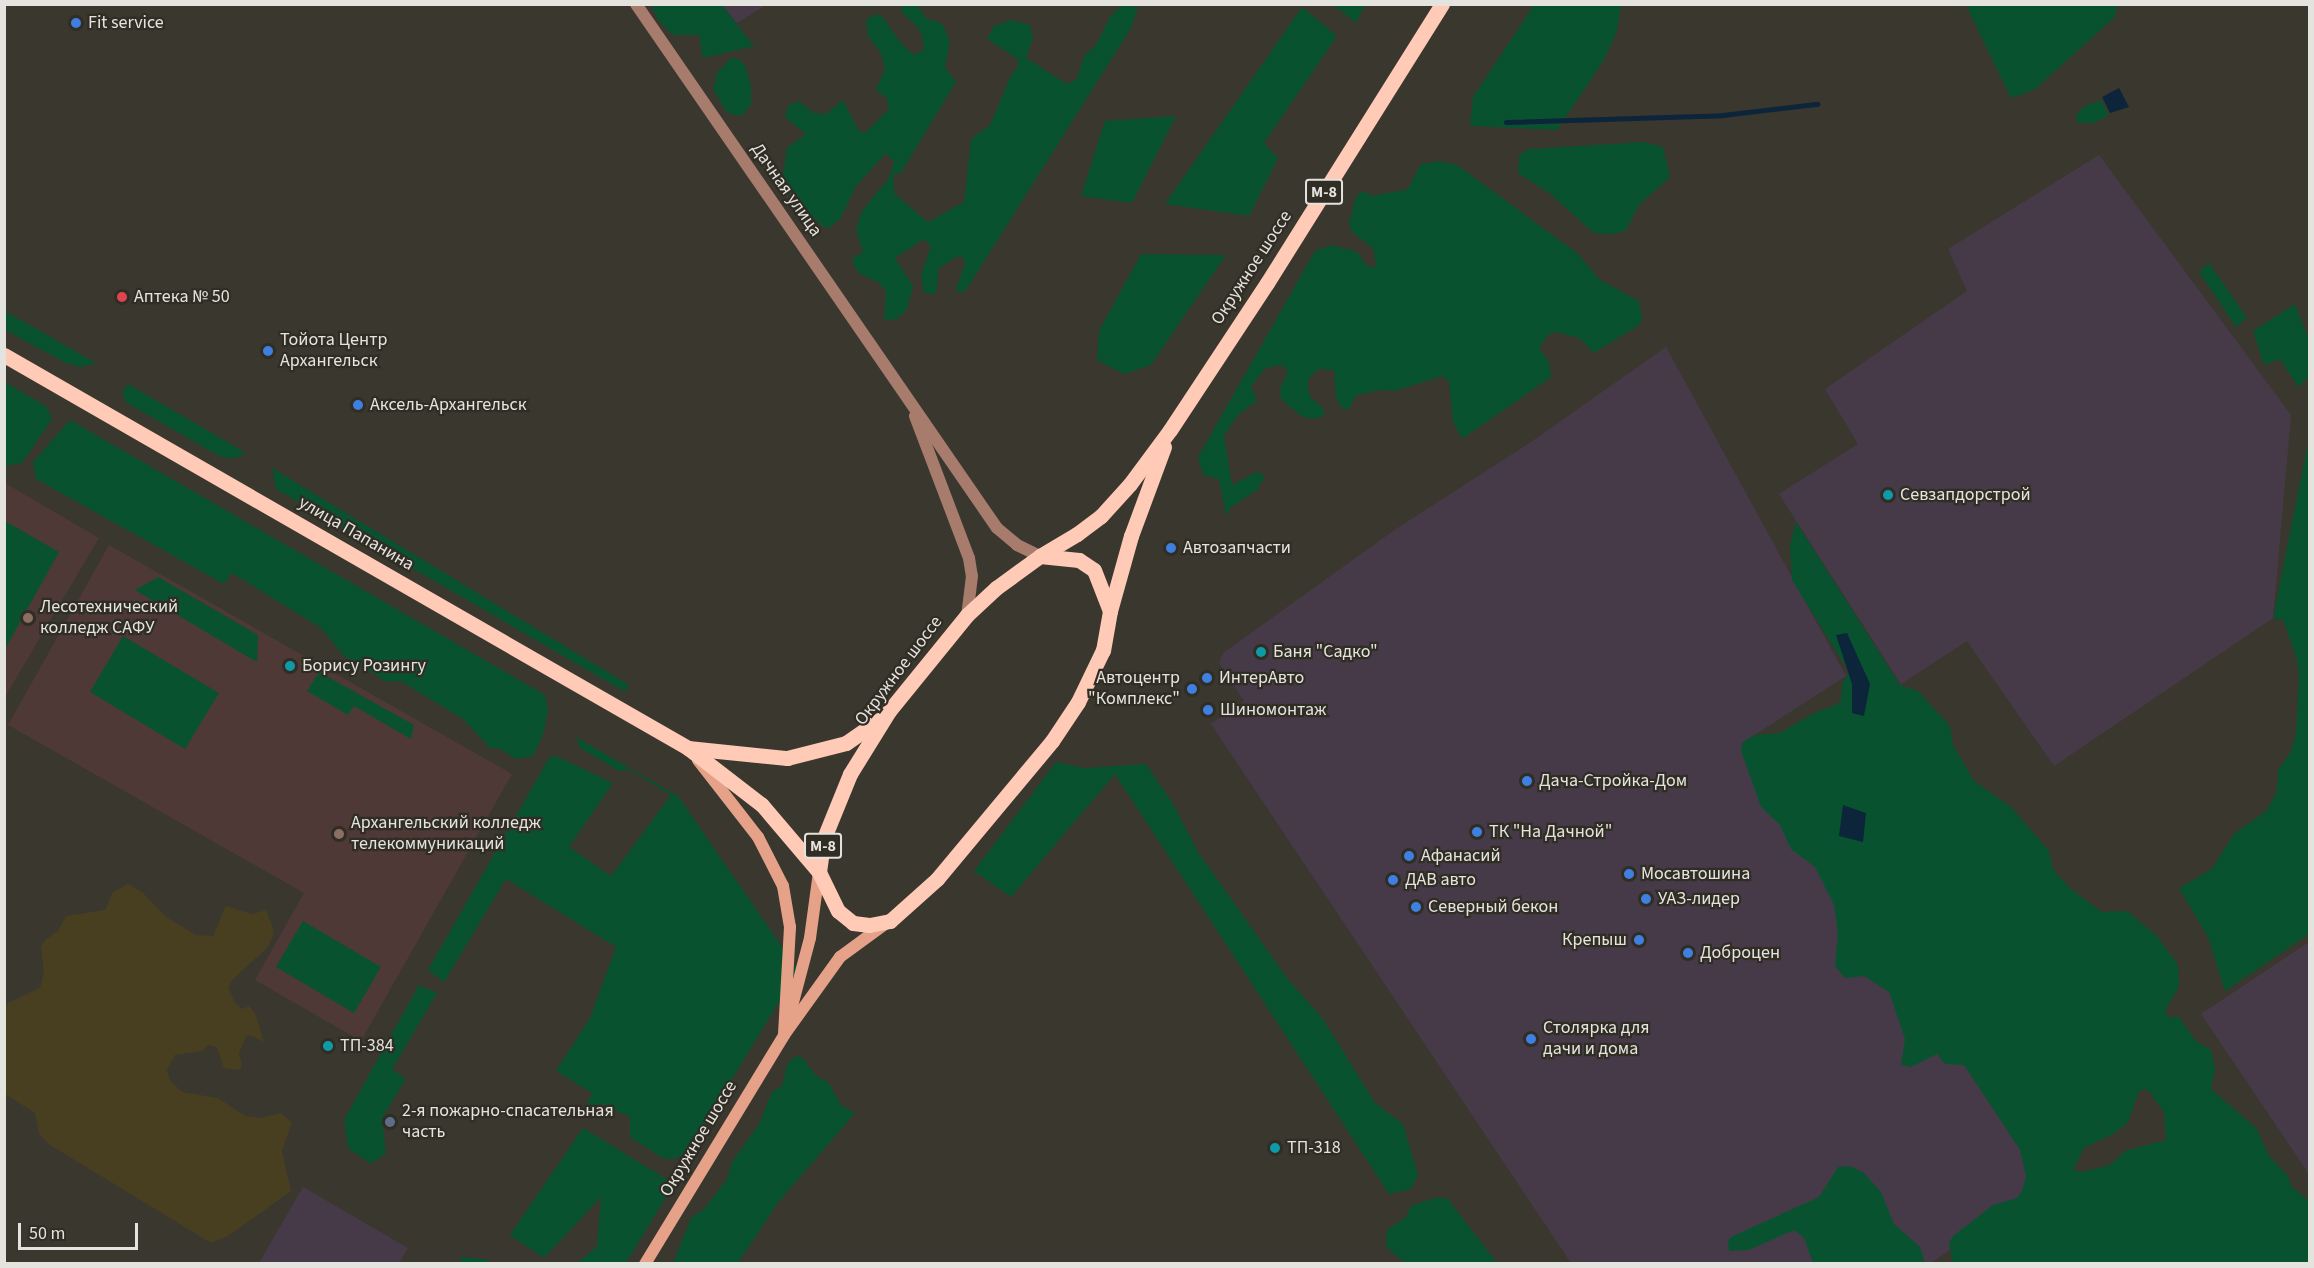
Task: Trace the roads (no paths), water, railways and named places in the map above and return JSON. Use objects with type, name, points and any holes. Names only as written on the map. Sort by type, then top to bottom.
[{"type":"main road","name":"Окружное шоссе","points":[[784,1035],[810,938],[819,872],[834,807],[889,711],[967,615],[1040,556],[1101,516],[1170,430],[1442,4]]},
{"type":"main road","name":"улица Папанина","points":[[4,355],[688,748],[762,805],[819,872]]},
{"type":"main road","name":"Окружное шоссе","points":[[645,1263],[784,1035],[840,957],[890,921],[974,839],[1052,741],[1078,702],[1103,650],[1110,611],[1131,536],[1170,430]]},
{"type":"main road","points":[[1040,556],[1079,560],[1094,570],[1110,611]]},
{"type":"main road","name":"улица Папанина","points":[[688,748],[787,758],[846,743],[889,711]]},
{"type":"main road","name":"улица Папанина","points":[[688,748],[758,837],[783,886],[790,927],[784,1035]]},
{"type":"main road","name":"М-8","points":[[819,872],[838,911],[853,922],[869,925],[890,921]]},
{"type":"street","name":"Дачная улица","points":[[636,4],[997,528],[1017,545],[1040,556]]},
{"type":"street","name":"Дачная улица","points":[[907,396],[969,558],[972,576],[967,615]]},
{"type":"water","points":[[2119,88],[2129,107],[2110,113],[2102,97]]},
{"type":"water","points":[[1847,633],[1870,684],[1864,716],[1852,713],[1852,684],[1836,635]]},
{"type":"water","points":[[1843,805],[1866,813],[1863,842],[1839,836]]},
{"type":"waterway","points":[[1506,122],[1723,115],[1817,104]]},
{"type":"place","name":"Fit service","points":[[76,23]]},
{"type":"place","name":"Аптека № 50","points":[[122,297]]},
{"type":"place","name":"Тойота Центр Архангельск","points":[[268,351]]},
{"type":"place","name":"Аксель-Архангельск","points":[[358,405]]},
{"type":"place","name":"Севзапдорстрой","points":[[1888,495]]},
{"type":"place","name":"Автозапчасти","points":[[1171,548]]},
{"type":"place","name":"Лесотехнический колледж САФУ","points":[[28,618]]},
{"type":"place","name":"Баня \"Садко\"","points":[[1261,652]]},
{"type":"place","name":"Борису Розингу","points":[[290,666]]},
{"type":"place","name":"ИнтерАвто","points":[[1207,678]]},
{"type":"place","name":"Автоцентр \"Комплекс\"","points":[[1192,689]]},
{"type":"place","name":"Шиномонтаж","points":[[1208,710]]},
{"type":"place","name":"Дача-Стройка-Дом","points":[[1527,781]]},
{"type":"place","name":"ТК \"На Дачной\"","points":[[1477,832]]},
{"type":"place","name":"Архангельский колледж телекоммуникаций","points":[[339,834]]},
{"type":"place","name":"Афанасий","points":[[1409,856]]},
{"type":"place","name":"Мосавтошина","points":[[1629,874]]},
{"type":"place","name":"ДАВ авто","points":[[1393,880]]},
{"type":"place","name":"УАЗ-лидер","points":[[1646,899]]},
{"type":"place","name":"Северный бекон","points":[[1416,907]]},
{"type":"place","name":"Крепыш","points":[[1639,940]]},
{"type":"place","name":"Доброцен","points":[[1688,953]]},
{"type":"place","name":"Столярка для дачи и дома","points":[[1531,1039]]},
{"type":"place","name":"ТП-384","points":[[328,1046]]},
{"type":"place","name":"2-я пожарно-спасательная часть","points":[[390,1122]]},
{"type":"place","name":"ТП-318","points":[[1275,1148]]}]
